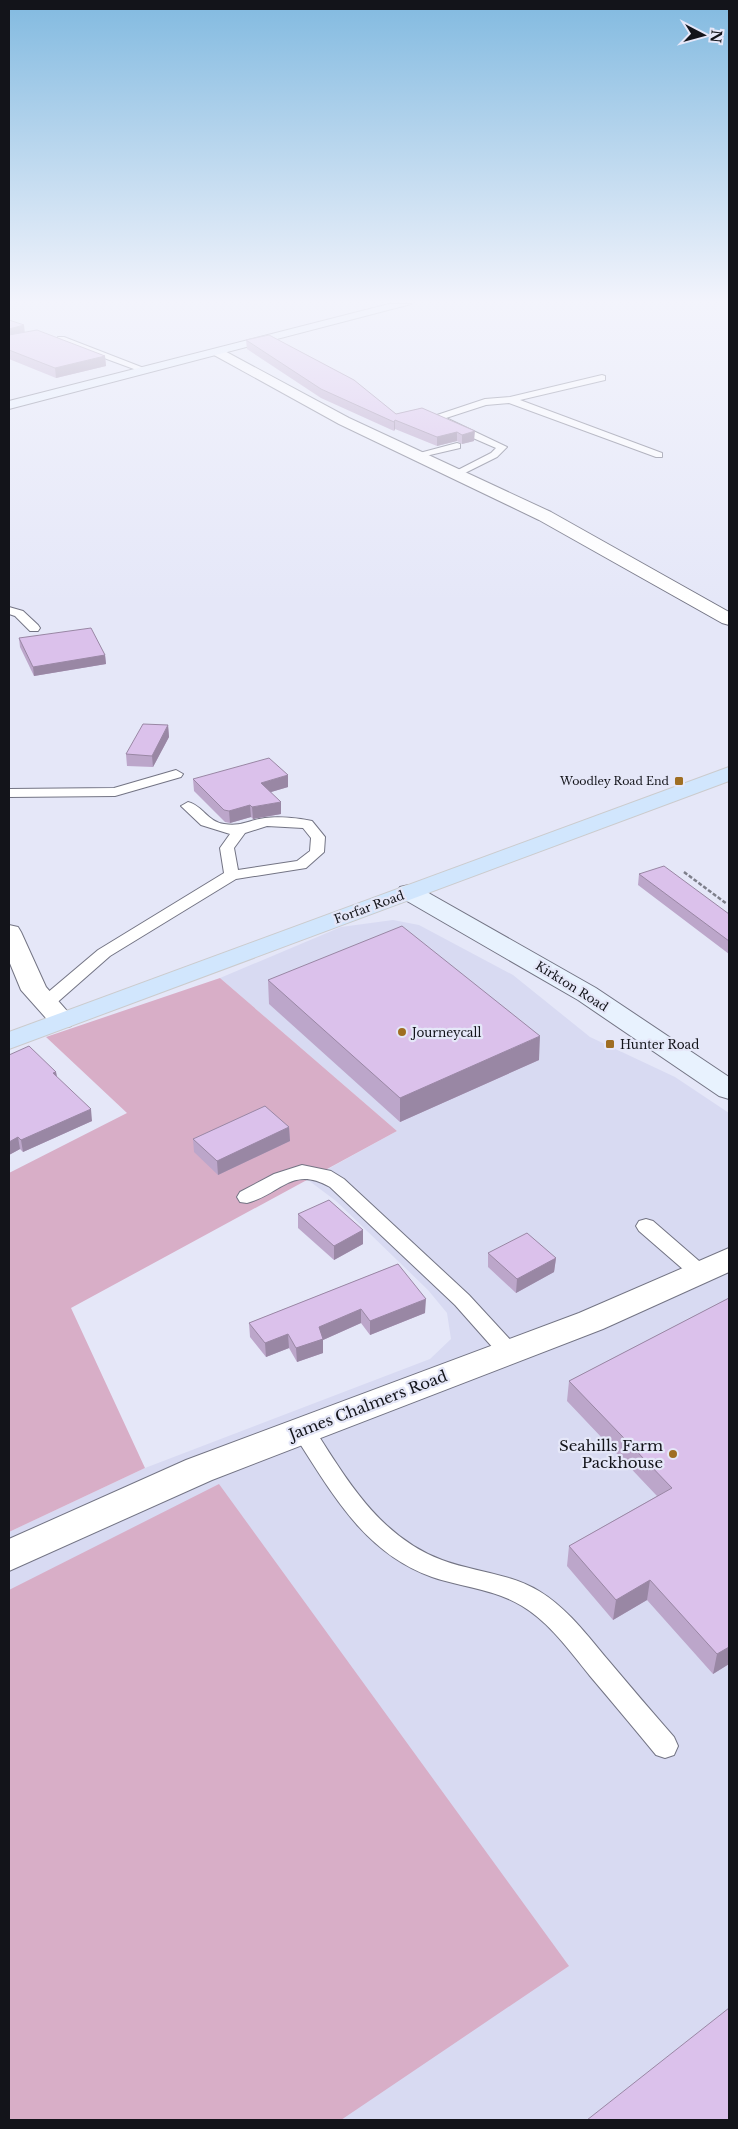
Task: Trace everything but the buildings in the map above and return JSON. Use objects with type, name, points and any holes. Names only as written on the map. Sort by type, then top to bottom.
[{"type":"main road","name":"Forfar Road","points":[[9,1041],[54,1012],[409,892],[729,774]]},
{"type":"street","points":[[312,403],[344,421],[591,541],[729,619]]},
{"type":"street","name":"Kirkton Road","points":[[409,892],[587,994],[729,1090]]},
{"type":"street","points":[[9,932],[34,990],[54,1012]]},
{"type":"street","name":"James Chalmers Road","points":[[9,1556],[199,1470],[591,1321],[721,1263]]},
{"type":"lane","points":[[455,474],[494,455],[502,447],[444,422],[440,417],[481,403]]},
{"type":"lane","points":[[519,403],[659,455]]},
{"type":"lane","points":[[417,455],[457,446]]},
{"type":"lane","points":[[9,611],[19,613],[34,628]]},
{"type":"lane","points":[[9,793],[115,792],[176,774]]},
{"type":"lane","points":[[54,1012],[104,952],[232,875],[301,865],[317,852],[318,837],[307,824],[266,822],[240,830],[220,828],[204,823],[188,806]]},
{"type":"lane","points":[[232,875],[227,848],[240,830]]},
{"type":"lane","points":[[247,1197],[297,1172],[310,1170],[324,1173],[462,1300],[509,1352]]},
{"type":"lane","points":[[646,1226],[721,1263]]},
{"type":"lane","points":[[303,1430],[359,1515],[376,1534],[405,1555],[433,1568],[507,1588],[528,1597],[556,1616],[665,1746]]},
{"type":"path","points":[[684,872],[729,904]]},
{"type":"shaded area","points":[[393,920],[419,925],[513,975],[590,1037],[675,1077],[729,1113],[729,2120],[9,2120],[9,1532],[145,1468],[430,1359],[451,1339],[447,1313],[428,1290],[336,1201],[308,1180],[397,1131],[220,978],[341,927]]},
{"type":"shaded area","points":[[220,978],[397,1131],[71,1308],[145,1468],[9,1532],[9,1173],[127,1113],[46,1037]]},
{"type":"shaded area","points":[[219,1484],[569,1966],[341,2120],[9,2120],[9,1590]]},
{"type":"place","name":"Woodley Road End","points":[[679,781]]},
{"type":"place","name":"Journeycall","points":[[402,1032]]},
{"type":"place","name":"Hunter Road","points":[[610,1044]]},
{"type":"place","name":"Seahills Farm Packhouse","points":[[673,1454]]}]
